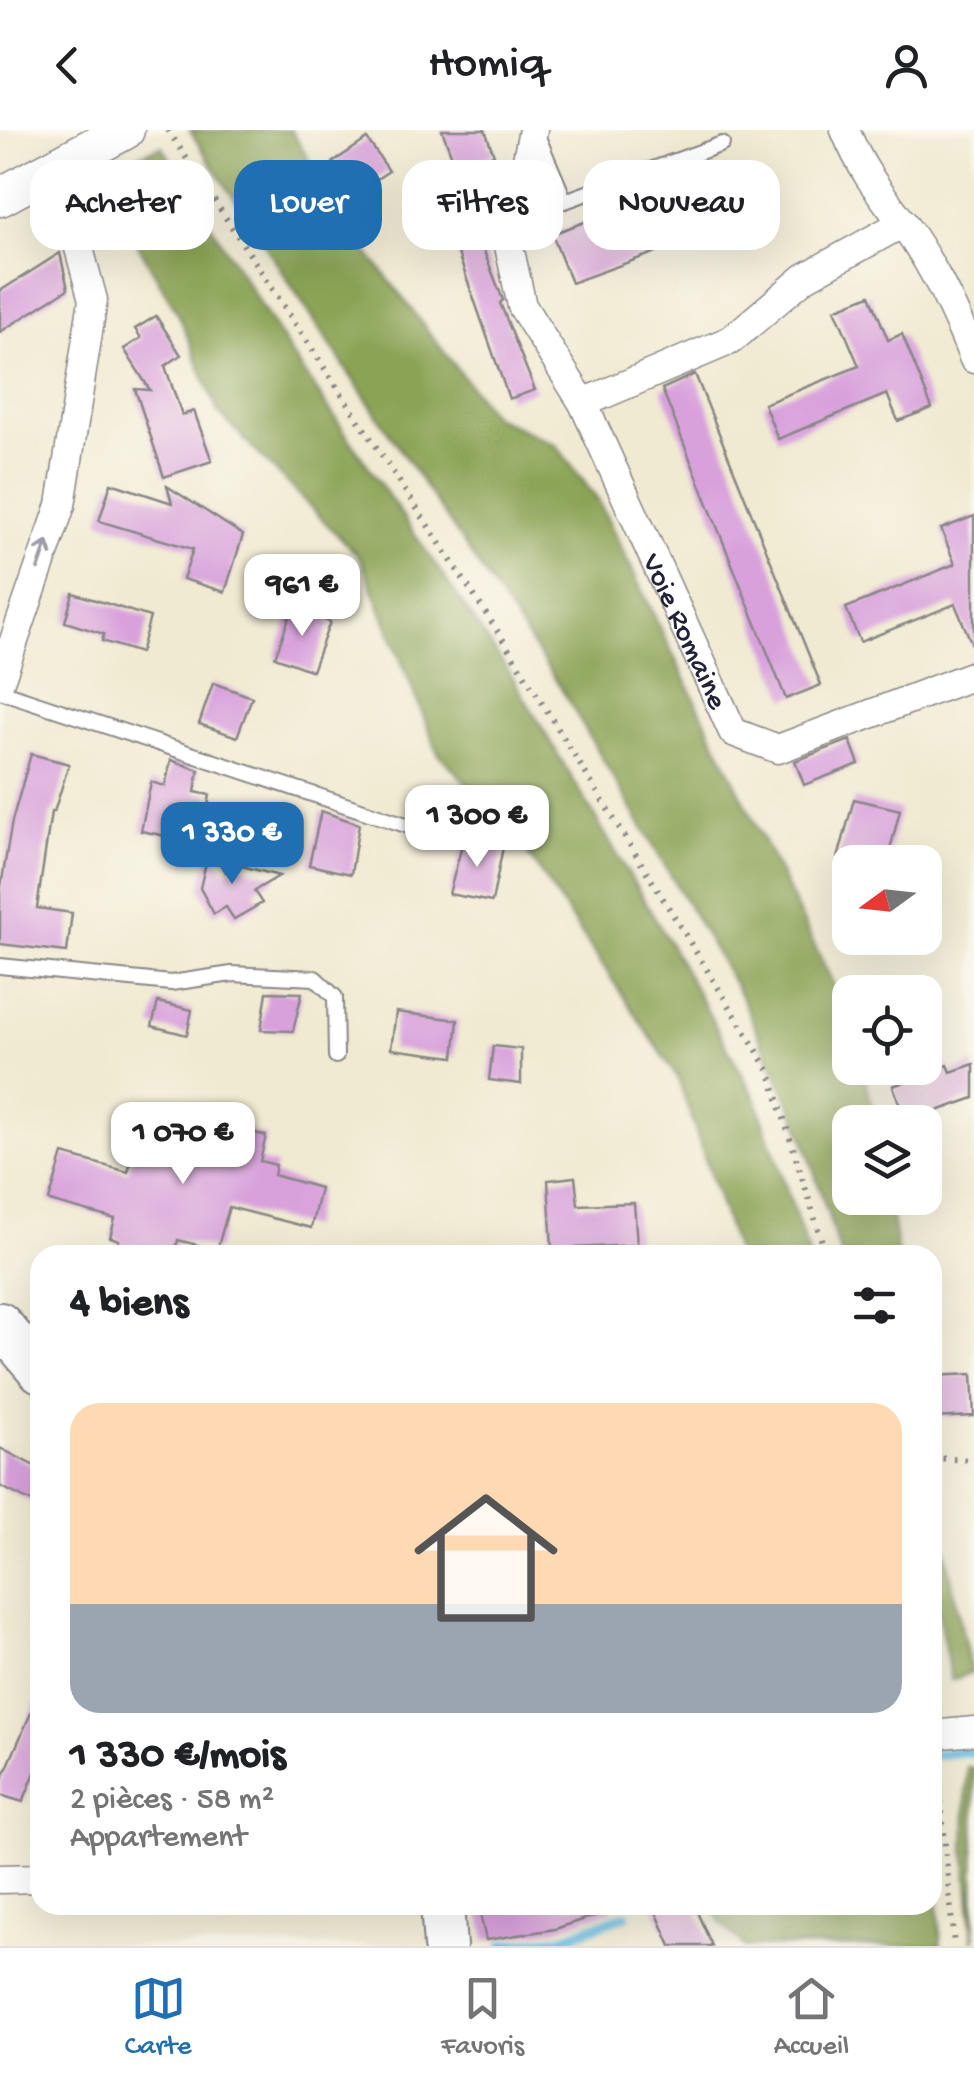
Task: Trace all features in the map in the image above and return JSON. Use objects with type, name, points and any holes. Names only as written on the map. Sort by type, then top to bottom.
[{"type":"main road","points":[[71,160],[118,134]]},
{"type":"main road","points":[[0,197],[30,181]]},
{"type":"main road","points":[[0,1324],[30,1359]]},
{"type":"main road","points":[[442,1915],[444,1946]]},
{"type":"street","name":"Voie Romaine","points":[[534,130],[508,246],[522,306],[583,404],[733,732],[778,749],[974,674]]},
{"type":"street","points":[[844,130],[875,190],[903,223],[952,303],[974,359]]},
{"type":"street","points":[[583,404],[732,340],[804,278],[903,223]]},
{"type":"street","points":[[0,681],[61,505],[93,300],[80,250]]},
{"type":"street","points":[[942,1734],[974,1731]]},
{"type":"street","points":[[0,1879],[30,1878]]},
{"type":"lane","name":"Voie Romaine","points":[[534,130],[565,201],[722,144]]},
{"type":"lane","points":[[0,692],[412,826]]},
{"type":"lane","points":[[0,966],[171,983],[232,974],[315,978],[336,997],[336,1056]]},
{"type":"path","points":[[168,130],[500,635],[769,1070],[823,1245]]},
{"type":"path","points":[[942,1458],[974,1460]]},
{"type":"path","points":[[942,1822],[954,1946]]},
{"type":"green space","points":[[291,130],[309,160],[234,160],[234,198],[214,168],[214,160],[209,160],[190,131]]},
{"type":"green space","points":[[162,146],[171,160],[128,160]]},
{"type":"green space","points":[[214,230],[288,349],[511,675],[669,942],[756,1099],[806,1245],[734,1245],[678,1078],[514,833],[438,753],[361,559],[218,412],[179,315],[141,250],[214,250]]},
{"type":"green space","points":[[268,250],[366,250],[493,416],[556,445],[599,502],[830,977],[832,1085],[867,1085],[872,1105],[832,1105],[832,1215],[892,1215],[896,1245],[838,1245],[799,1124],[740,994],[561,688]]},
{"type":"green space","points":[[942,1534],[971,1673],[951,1680],[942,1633]]},
{"type":"green space","points":[[967,1767],[974,1768],[974,1946],[965,1849]]},
{"type":"green space","points":[[716,1915],[939,1915],[941,1946],[744,1946]]},
{"type":"building","points":[[442,130],[485,130],[494,155],[482,160],[453,160]]},
{"type":"building","points":[[367,139],[381,160],[336,160]]},
{"type":"building","points":[[583,223],[583,250],[662,250],[571,283],[558,250],[563,250],[563,230]]},
{"type":"building","points":[[457,250],[483,250],[535,390],[509,399]]},
{"type":"building","points":[[60,253],[68,289],[0,332],[0,291]]},
{"type":"building","points":[[870,295],[888,340],[902,334],[932,408],[898,421],[887,394],[778,439],[764,404],[859,366],[835,309]]},
{"type":"building","points":[[156,316],[181,355],[165,366],[182,415],[194,411],[212,461],[164,477],[135,389],[150,390],[124,349],[141,338],[135,329]]},
{"type":"building","points":[[695,374],[821,685],[786,699],[662,389]]},
{"type":"building","points":[[111,483],[172,503],[167,486],[243,535],[225,592],[183,579],[193,549],[99,521]]},
{"type":"building","points":[[974,516],[974,649],[955,604],[860,642],[846,608],[955,564],[941,529]]},
{"type":"building","points":[[73,593],[150,617],[140,653],[102,641],[104,634],[65,622]]},
{"type":"building","points":[[293,607],[330,622],[312,671],[275,657]]},
{"type":"building","points":[[213,683],[252,697],[237,737],[199,724]]},
{"type":"building","points":[[850,740],[859,764],[804,785],[795,761]]},
{"type":"building","points":[[31,754],[69,764],[51,812],[37,908],[72,913],[67,952],[0,944],[0,892],[12,821]]},
{"type":"building","points":[[171,760],[199,770],[195,792],[210,795],[201,843],[141,831],[151,782],[165,786]]},
{"type":"building","points":[[854,799],[900,810],[891,845],[842,845]]},
{"type":"building","points":[[321,811],[359,824],[351,874],[309,865]]},
{"type":"building","points":[[465,834],[503,847],[492,902],[449,894]]},
{"type":"building","points":[[210,846],[226,872],[238,865],[279,876],[254,891],[262,903],[234,919],[226,907],[214,914],[200,888]]},
{"type":"building","points":[[267,992],[302,993],[293,1031],[261,1030]]},
{"type":"building","points":[[158,1002],[192,1010],[187,1035],[152,1026]]},
{"type":"building","points":[[396,1012],[458,1020],[454,1057],[391,1049]]},
{"type":"building","points":[[493,1046],[521,1049],[521,1084],[489,1080]]},
{"type":"building","points":[[974,1064],[974,1098],[942,1109],[942,1105],[900,1105],[893,1086],[942,1085],[942,1067],[948,1065],[951,1072]]},
{"type":"building","points":[[145,1112],[219,1129],[220,1123],[266,1136],[260,1161],[276,1165],[274,1175],[320,1188],[311,1228],[229,1207],[218,1245],[178,1240],[177,1245],[118,1245],[119,1240],[110,1237],[115,1219],[49,1201],[63,1154],[128,1172]]},
{"type":"building","points":[[575,1177],[578,1205],[634,1203],[637,1245],[552,1245],[548,1180]]},
{"type":"building","points":[[972,1374],[974,1416],[942,1418],[942,1376]]},
{"type":"building","points":[[0,1448],[30,1464],[30,1501],[0,1486]]},
{"type":"building","points":[[30,1715],[30,1785],[23,1802],[0,1795],[0,1784]]},
{"type":"building","points":[[480,1915],[598,1915],[555,1929],[486,1940]]},
{"type":"building","points":[[657,1915],[698,1915],[712,1946],[671,1946]]},
{"type":"waterway","points":[[942,1754],[974,1754]]},
{"type":"waterway","points":[[504,1946],[559,1939],[626,1915]]}]
